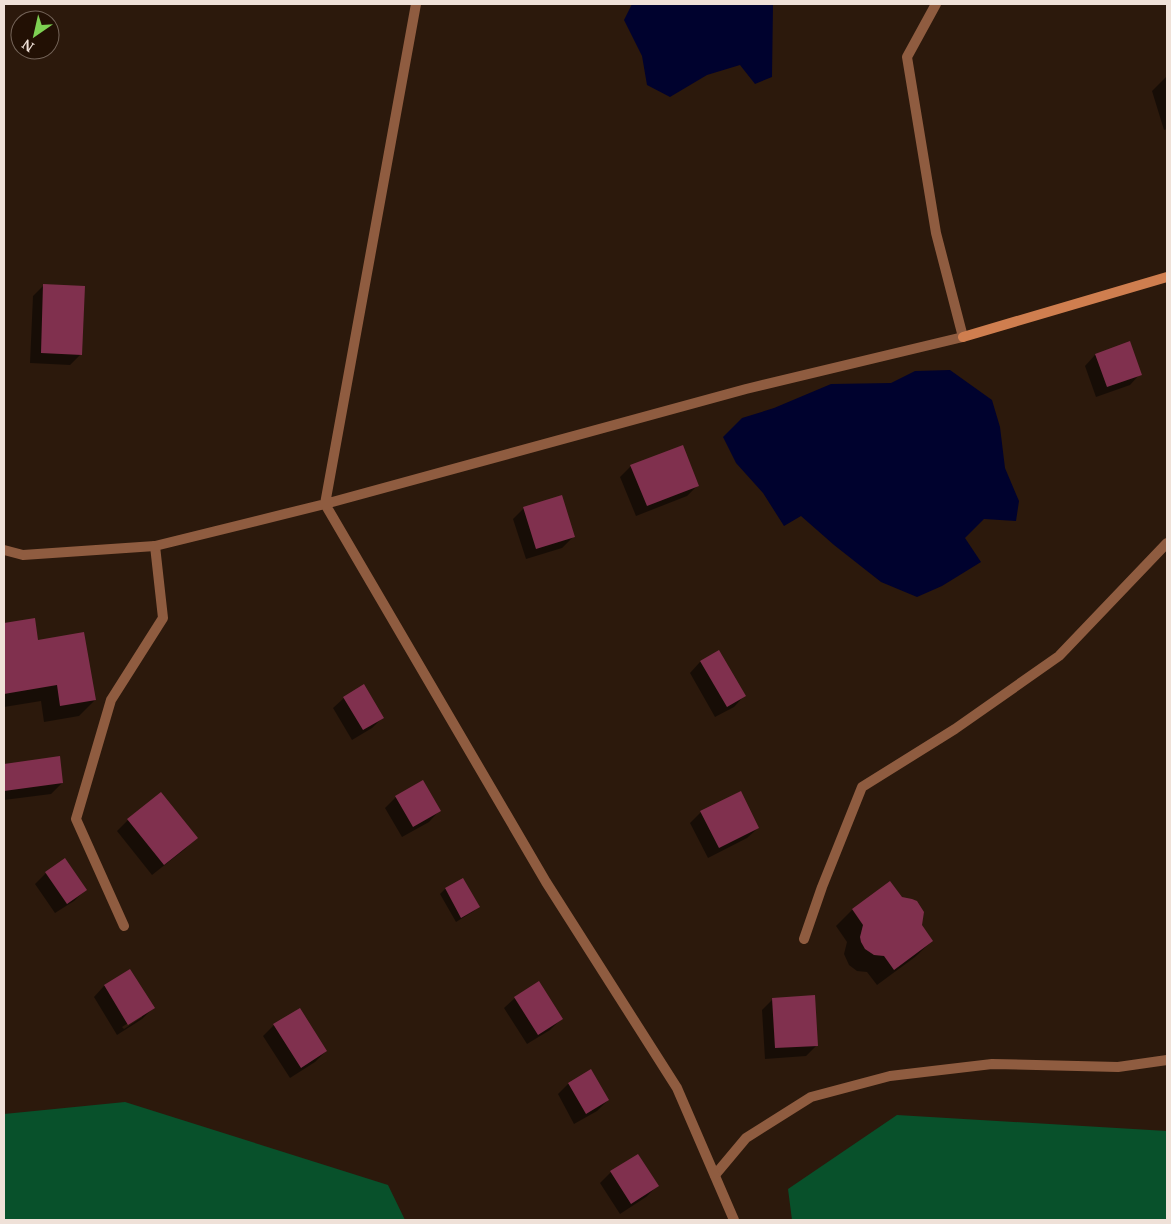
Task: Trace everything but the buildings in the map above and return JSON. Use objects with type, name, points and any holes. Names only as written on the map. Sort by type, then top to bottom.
[{"type":"street","points":[[416,4],[325,504],[546,882],[677,1088],[734,1220]]},
{"type":"street","points":[[936,4],[907,58],[936,233],[963,337]]},
{"type":"street","points":[[4,550],[22,555],[155,546],[325,504],[746,389],[963,337],[1167,276]]},
{"type":"street","points":[[804,940],[822,887],[862,787],[955,728],[1059,656],[1167,543]]},
{"type":"street","points":[[124,926],[76,819],[111,700],[163,618],[155,546]]},
{"type":"street","points":[[715,1175],[746,1138],[811,1097],[890,1076],[992,1064],[1118,1067],[1167,1060]]},
{"type":"green space","points":[[125,1102],[388,1185],[405,1220],[4,1220],[4,1114]]},
{"type":"green space","points":[[897,1115],[1167,1131],[1167,1220],[792,1220],[788,1189]]},
{"type":"water","points":[[632,4],[773,4],[772,77],[755,84],[740,65],[707,75],[670,97],[647,85],[642,56],[624,20]]},
{"type":"water","points":[[950,370],[992,400],[1000,427],[1005,468],[1019,501],[1016,521],[984,519],[965,538],[981,562],[942,586],[917,597],[881,582],[801,516],[784,526],[763,493],[736,463],[723,437],[742,418],[774,408],[831,384],[891,383],[915,371]]}]
